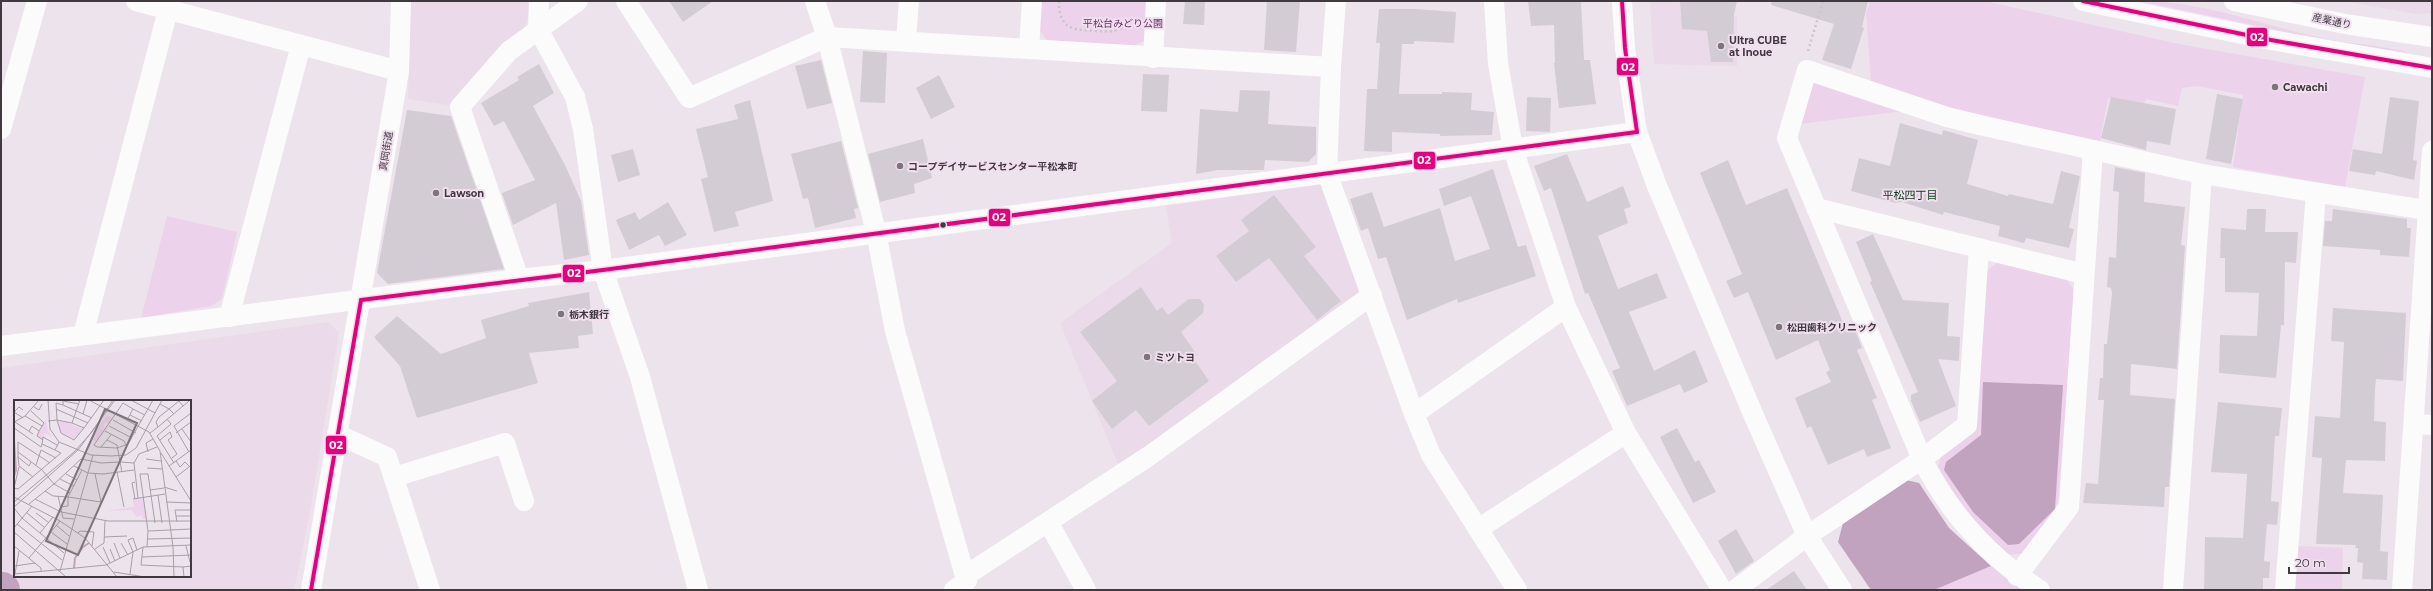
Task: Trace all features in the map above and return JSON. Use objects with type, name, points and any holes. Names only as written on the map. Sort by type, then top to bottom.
[{"type":"street","points":[[1,129],[37,1]]},
{"type":"street","points":[[136,1],[399,71]]},
{"type":"street","name":"真岡街道","points":[[311,590],[399,71],[401,1]]},
{"type":"street","points":[[539,1],[538,29],[575,98],[583,129],[602,270],[640,377],[698,590]]},
{"type":"street","points":[[519,279],[460,107],[509,51],[578,1]]},
{"type":"street","points":[[626,1],[689,98],[827,37],[906,40],[1153,58],[1331,67]]},
{"type":"street","points":[[815,1],[827,37],[876,232],[895,331],[964,584],[1048,522],[1149,456],[1372,295]]},
{"type":"street","points":[[906,40],[909,1]]},
{"type":"street","points":[[1029,48],[1032,1]]},
{"type":"street","points":[[1336,1],[1331,67],[1327,173],[1414,414],[1432,455],[1517,590]]},
{"type":"street","points":[[1494,1],[1498,63],[1513,149],[1566,307],[1626,433],[1722,590]]},
{"type":"street","points":[[1622,1],[1625,48],[1638,132],[1688,262],[1807,536],[1842,590]]},
{"type":"street","points":[[2083,1],[2271,40],[2432,68]]},
{"type":"street","name":"産業通り","points":[[2234,1],[2345,24],[2432,37]]},
{"type":"street","points":[[1153,58],[1156,7]]},
{"type":"street","points":[[83,335],[168,10]]},
{"type":"street","points":[[229,317],[301,45]]},
{"type":"street","points":[[2040,590],[2017,576],[1968,530],[1950,507],[1922,459],[1787,138],[1807,70],[1947,117],[2202,174],[2430,211]]},
{"type":"street","points":[[1,346],[519,279],[602,270],[876,232],[1638,132]]},
{"type":"street","points":[[2017,576],[2069,507],[2093,150]]},
{"type":"street","points":[[2402,590],[2423,425],[2432,151]]},
{"type":"street","points":[[2173,590],[2202,174]]},
{"type":"street","points":[[2285,590],[2316,193]]},
{"type":"street","points":[[1816,208],[2084,274]]},
{"type":"street","points":[[1735,590],[1807,536],[1922,459],[1967,425],[1979,248]]},
{"type":"street","points":[[1414,414],[1566,307]]},
{"type":"street","points":[[1478,529],[1626,433]]},
{"type":"street","points":[[337,434],[387,457],[430,590]]},
{"type":"street","points":[[394,477],[505,443],[524,501]]},
{"type":"street","points":[[1048,522],[1086,590]]},
{"type":"path","points":[[1059,1],[1059,12],[1064,21],[1068,26],[1075,29],[1114,31],[1140,14],[1156,7]]},
{"type":"path","points":[[1807,70],[1805,62],[1823,1]]},
{"type":"shaded area","points":[[411,1],[529,1],[528,18],[523,31],[502,44],[449,105],[408,99]]},
{"type":"shaded area","points":[[1650,1],[1672,1],[1737,17],[1737,66],[1654,64]]},
{"type":"shaded area","points":[[2344,1],[2432,1],[2432,3],[2431,13],[2416,14]]},
{"type":"shaded area","points":[[1320,184],[1325,190],[1362,292],[1120,469],[1060,323],[1172,243],[1166,206]]},
{"type":"shaded area","points":[[328,322],[339,332],[310,512],[294,590],[19,590],[1,583],[1,368]]},
{"type":"shaded area","points":[[1983,382],[2063,385],[2055,509],[2019,544],[2008,545],[1973,512],[1944,470],[1946,462],[1981,435]]},
{"type":"shaded area","points":[[1906,480],[1919,483],[1949,528],[1991,566],[1934,590],[1871,590],[1838,542],[1843,523]]},
{"type":"green space","name":"平松台みどり公園","points":[[1041,1],[1149,1],[1147,40],[1133,46],[1047,40],[1039,30]]},
{"type":"green space","points":[[1870,1],[1984,1],[2179,44],[2365,77],[2345,187],[2233,167],[2243,95],[2197,86],[2182,88],[2178,106],[2146,99],[2144,105],[2108,98],[2100,141],[1944,108],[1871,81],[1866,15]]},
{"type":"green space","points":[[2140,1],[2166,2],[2192,6],[2242,17],[2318,37],[2389,48],[2408,53],[2314,38]]},
{"type":"green space","points":[[1816,82],[1904,111],[1800,124],[1811,85]]},
{"type":"green space","points":[[167,216],[237,232],[222,299],[211,306],[141,318]]},
{"type":"green space","points":[[1998,262],[2066,279],[2075,291],[2058,501],[2055,509],[2023,553],[2009,555],[1988,535],[1961,503],[1938,466],[1942,456],[1976,431],[1985,272]]},
{"type":"green space","points":[[2298,546],[2343,548],[2342,590],[2295,590]]},
{"type":"green space","points":[[1991,566],[2023,590],[1934,590]]},
{"type":"building","points":[[669,1],[713,1],[683,22]]},
{"type":"building","points":[[1185,1],[1205,1],[1204,25],[1183,24]]},
{"type":"building","points":[[1267,1],[1300,1],[1296,52],[1264,50]]},
{"type":"building","points":[[1528,1],[1581,1],[1584,60],[1590,60],[1596,104],[1559,108],[1554,63],[1554,25],[1531,26]]},
{"type":"building","name":"Ultra CUBE at Inoue","points":[[1680,1],[1737,1],[1734,15],[1733,62],[1711,62],[1707,31],[1682,29]]},
{"type":"building","points":[[1772,1],[1868,1],[1862,27],[1864,28],[1851,69],[1822,60],[1834,24],[1771,5]]},
{"type":"building","points":[[1379,9],[1416,9],[1456,12],[1454,43],[1414,41],[1414,44],[1402,44],[1399,94],[1442,94],[1442,92],[1472,93],[1471,110],[1494,112],[1492,135],[1440,136],[1440,134],[1392,132],[1392,152],[1364,151],[1367,89],[1377,89],[1380,43],[1376,43]]},
{"type":"building","points":[[863,51],[887,53],[885,103],[860,102]]},
{"type":"building","points":[[821,60],[832,103],[807,109],[795,66]]},
{"type":"building","points":[[539,64],[554,93],[533,106],[565,165],[581,201],[589,255],[564,260],[556,203],[513,225],[502,193],[535,180],[504,121],[494,126],[481,103],[519,80],[517,77]]},
{"type":"building","points":[[1143,74],[1169,75],[1167,112],[1141,111]]},
{"type":"building","points":[[939,75],[955,107],[931,119],[916,88]]},
{"type":"building","points":[[1240,90],[1270,91],[1268,124],[1316,127],[1316,154],[1308,162],[1265,160],[1264,170],[1218,170],[1196,174],[1200,109],[1238,112]]},
{"type":"building","points":[[2217,94],[2243,99],[2231,164],[2206,159]]},
{"type":"building","points":[[1527,97],[1551,98],[1550,132],[1526,131]]},
{"type":"building","points":[[2111,97],[2176,109],[2170,145],[2147,141],[2146,150],[2101,138]]},
{"type":"building","points":[[2390,97],[2419,101],[2413,160],[2417,161],[2414,180],[2376,171],[2375,175],[2349,171],[2353,149],[2382,154]]},
{"type":"building","points":[[750,100],[773,201],[735,212],[739,226],[714,232],[701,179],[708,177],[696,129],[738,119],[734,105]]},
{"type":"building","name":"Lawson","points":[[407,110],[451,116],[504,269],[388,284],[377,273]]},
{"type":"building","points":[[1900,123],[1942,135],[1943,130],[1978,140],[1967,184],[2008,196],[2009,194],[2053,204],[2061,171],[2080,176],[2069,228],[2074,229],[2069,248],[2026,238],[2024,243],[1998,236],[2000,226],[1944,212],[1943,215],[1902,202],[1895,203],[1851,191],[1859,158],[1890,166]]},
{"type":"building","name":"コープデイサービスセンター平松本町","points":[[923,139],[932,178],[914,184],[915,193],[880,202],[868,154]]},
{"type":"building","points":[[841,141],[858,208],[854,209],[856,218],[815,228],[808,198],[803,199],[791,154]]},
{"type":"building","points":[[633,149],[640,175],[618,182],[611,155]]},
{"type":"building","points":[[1567,154],[1587,202],[1623,186],[1631,207],[1624,209],[1628,223],[1598,236],[1618,289],[1657,273],[1667,298],[1629,312],[1654,371],[1695,350],[1708,382],[1684,393],[1680,384],[1627,406],[1612,371],[1620,368],[1588,293],[1585,294],[1551,188],[1544,191],[1534,166]]},
{"type":"building","points":[[1728,160],[1746,205],[1787,188],[1844,325],[1851,322],[1858,337],[1862,348],[1857,350],[1877,398],[1872,400],[1891,448],[1867,457],[1864,449],[1828,465],[1811,426],[1807,428],[1795,398],[1831,382],[1826,372],[1830,370],[1818,340],[1776,360],[1748,292],[1734,298],[1726,281],[1742,274],[1700,173]]},
{"type":"building","points":[[2115,167],[2145,173],[2144,202],[2185,207],[2181,245],[2185,246],[2177,369],[2131,364],[2130,395],[2175,399],[2169,487],[2165,487],[2164,507],[2083,503],[2086,483],[2098,484],[2104,400],[2098,400],[2100,378],[2103,378],[2104,344],[2107,344],[2112,293],[2111,288],[2107,287],[2109,257],[2116,258],[2119,192],[2113,191]]},
{"type":"building","points":[[1493,169],[1518,247],[1526,245],[1536,276],[1458,303],[1457,299],[1407,320],[1386,257],[1378,259],[1368,228],[1361,231],[1350,199],[1372,192],[1384,227],[1440,208],[1455,261],[1490,249],[1471,196],[1444,206],[1439,189]]},
{"type":"building","points":[[1274,195],[1316,247],[1304,256],[1341,301],[1317,320],[1269,258],[1236,282],[1216,256],[1249,231],[1241,220]]},
{"type":"building","points":[[668,202],[687,235],[665,246],[659,235],[629,250],[616,220],[635,212],[639,220]]},
{"type":"building","points":[[2247,209],[2266,209],[2265,232],[2298,232],[2296,263],[2285,262],[2284,325],[2281,325],[2276,378],[2219,373],[2220,335],[2257,336],[2259,293],[2225,292],[2225,258],[2220,258],[2221,228],[2246,230]]},
{"type":"building","points":[[2333,209],[2407,219],[2407,228],[2411,228],[2409,257],[2380,255],[2380,250],[2323,246],[2325,221],[2332,221]]},
{"type":"building","points":[[1873,234],[1903,300],[1949,303],[1947,336],[1960,337],[1959,361],[1938,359],[1956,406],[1920,422],[1911,401],[1911,395],[1918,392],[1870,282],[1872,281],[1856,242]]},
{"type":"building","name":"ミツトヨ","points":[[1141,287],[1157,311],[1162,307],[1168,315],[1189,299],[1200,299],[1204,305],[1203,313],[1181,332],[1197,355],[1193,358],[1209,381],[1149,426],[1136,410],[1112,429],[1092,401],[1117,381],[1080,332]]},
{"type":"building","points":[[589,292],[593,334],[578,336],[579,348],[529,353],[538,383],[417,418],[400,366],[374,337],[397,316],[441,354],[486,338],[481,320],[529,306],[528,303]]},
{"type":"building","points":[[2333,308],[2406,313],[2403,381],[2376,379],[2374,421],[2386,422],[2385,461],[2346,460],[2343,493],[2383,495],[2380,551],[2388,552],[2387,580],[2362,579],[2363,563],[2357,562],[2358,548],[2355,548],[2356,545],[2316,544],[2322,458],[2312,457],[2315,416],[2340,418],[2344,342],[2331,341]]},
{"type":"building","points":[[2218,402],[2282,408],[2279,436],[2275,436],[2271,501],[2279,502],[2277,525],[2267,524],[2264,561],[2270,562],[2269,578],[2263,578],[2263,590],[2204,590],[2205,537],[2243,538],[2247,474],[2211,472]]},
{"type":"building","points":[[1677,428],[1695,462],[1699,460],[1716,492],[1693,503],[1660,437]]},
{"type":"building","points":[[1736,529],[1754,561],[1736,574],[1718,541]]},
{"type":"building","points":[[1794,571],[1807,590],[1766,590]]},
{"type":"transit line","name":"02","points":[[1622,1],[1625,48],[1637,132]]},
{"type":"transit line","name":"02","points":[[2083,1],[2271,40],[2432,68]]},
{"type":"transit line","name":"02","points":[[361,300],[603,270],[1637,132]]},
{"type":"transit line","name":"02","points":[[311,590],[361,300]]},
{"type":"place","name":"Ultra CUBE at Inoue","points":[[1721,46]]},
{"type":"place","name":"Cawachi","points":[[2275,87]]},
{"type":"place","name":"コープデイサービスセンター平松本町","points":[[900,166]]},
{"type":"place","name":"Lawson","points":[[436,193]]},
{"type":"place","name":"栃木銀行","points":[[561,314]]},
{"type":"place","name":"松田歯科クリニック","points":[[1779,327]]},
{"type":"place","name":"ミツトヨ","points":[[1147,357]]},
{"type":"district","name":"平松四丁目","points":[[1910,195]]}]
